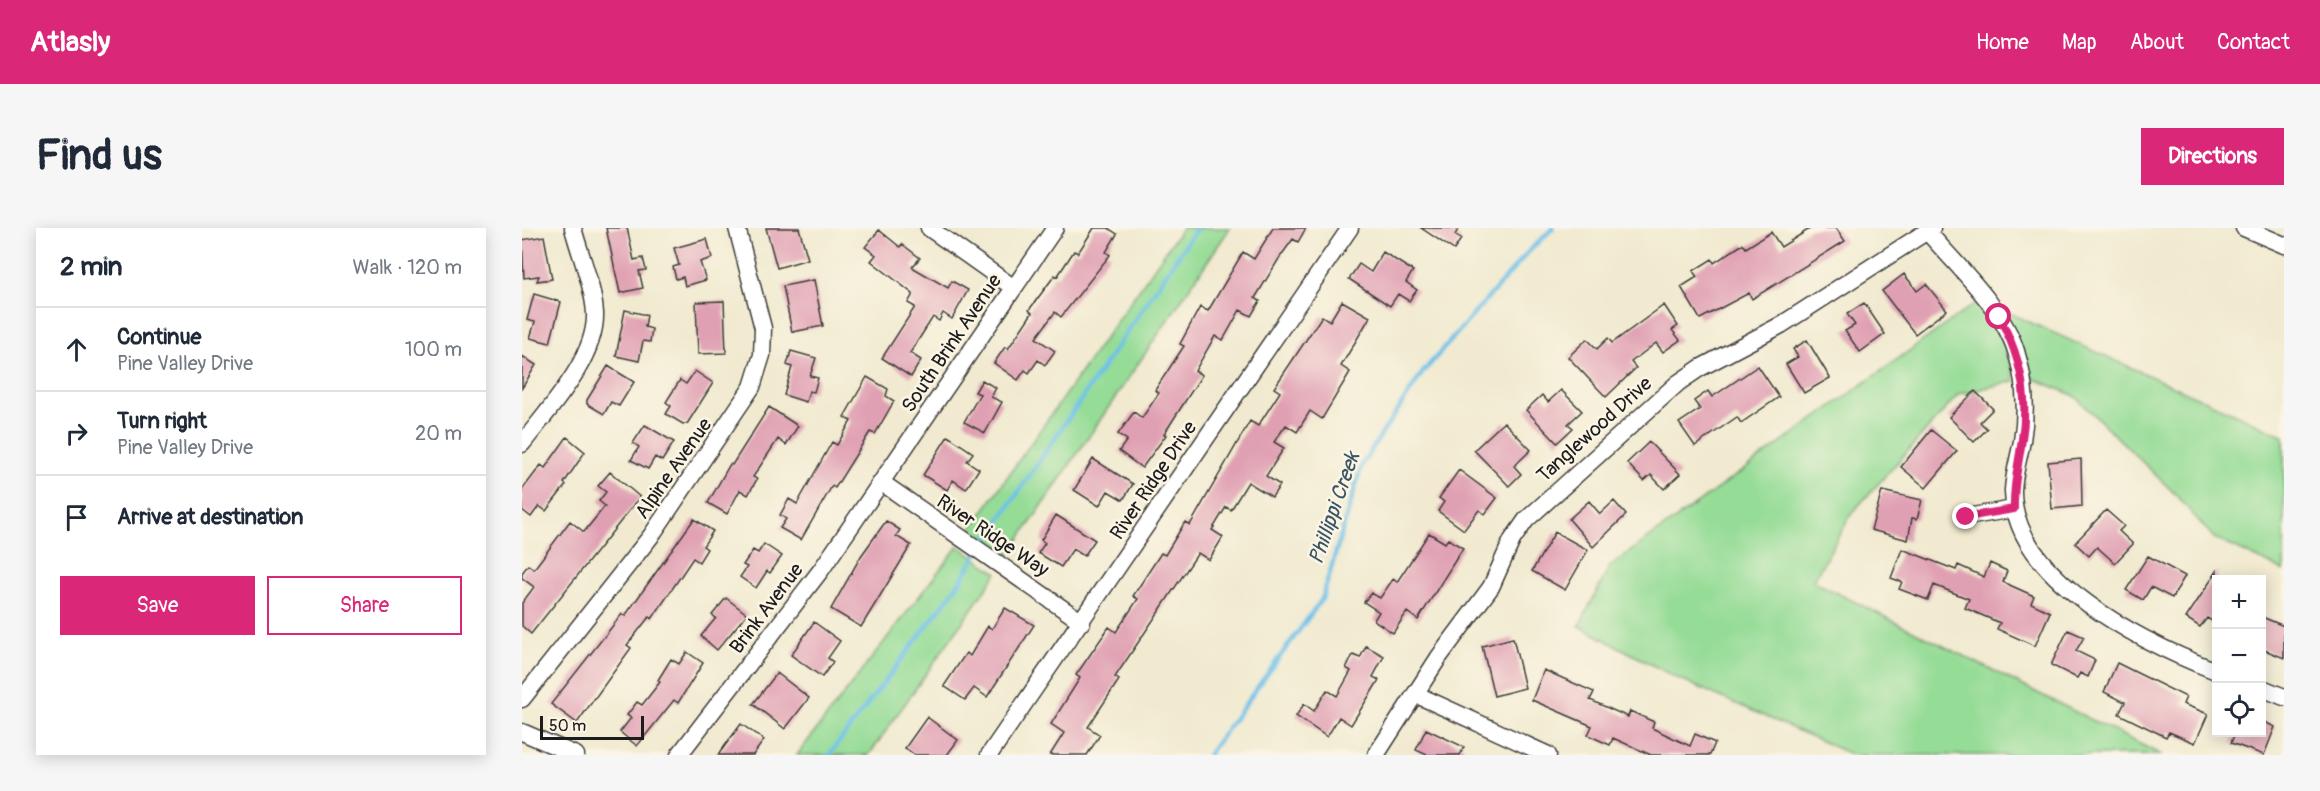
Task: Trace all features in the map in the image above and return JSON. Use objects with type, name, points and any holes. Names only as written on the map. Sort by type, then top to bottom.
[{"type":"street","points":[[522,444],[580,364],[593,334],[593,300],[573,228]]},
{"type":"street","name":"Alpine Avenue","points":[[522,699],[651,537],[752,387],[762,355],[763,328],[737,228]]},
{"type":"street","points":[[929,228],[1014,288]]},
{"type":"street","name":"South Brink Avenue","points":[[881,482],[1055,228]]},
{"type":"street","name":"River Ridge Drive","points":[[989,755],[1350,228]]},
{"type":"street","points":[[2244,228],[2284,245]]},
{"type":"street","points":[[1930,230],[1999,317],[2016,350],[2024,384],[2025,414],[2013,488],[2014,509],[2034,551],[2076,593],[2146,640],[2212,669]]},
{"type":"street","name":"Tanglewood Drive","points":[[1376,755],[1415,694],[1491,587],[1512,540],[1526,520],[1678,383],[1700,368],[1781,325],[1930,230]]},
{"type":"street","name":"River Ridge Way","points":[[881,482],[1082,622]]},
{"type":"street","name":"Brink Avenue","points":[[679,755],[772,636],[881,482]]},
{"type":"street","points":[[1966,517],[2014,509]]},
{"type":"street","points":[[2266,690],[2284,697]]},
{"type":"street","points":[[1415,694],[1548,755]]},
{"type":"street","points":[[522,732],[576,755]]},
{"type":"green space","points":[[1182,228],[1230,228],[1006,559],[968,533]]},
{"type":"green space","points":[[1977,302],[2004,342],[2015,381],[1959,394],[1852,513],[1813,581],[2162,755],[1853,755],[1675,677],[1579,626],[1610,566]]},
{"type":"green space","points":[[2005,311],[2284,436],[2284,571],[2214,538],[2174,493],[2075,396],[2030,377]]},
{"type":"green space","points":[[958,546],[997,573],[869,755],[797,755]]},
{"type":"building","points":[[606,228],[627,228],[634,260],[643,258],[646,270],[639,271],[643,288],[620,293]]},
{"type":"building","points":[[766,228],[799,228],[808,259],[777,268]]},
{"type":"building","points":[[1094,228],[1108,228],[1117,234],[1106,252],[1110,255],[1061,317],[1055,312],[1036,338],[1055,351],[1045,365],[1038,360],[1029,373],[1025,370],[1018,380],[994,363],[1005,347],[1008,349],[1032,313],[1029,310],[1055,275],[1057,277],[1074,251],[1078,253]]},
{"type":"building","points":[[1273,228],[1306,228],[1298,242],[1293,239],[1280,257],[1255,298],[1260,301],[1251,316],[1240,310],[1223,340],[1215,336],[1195,371],[1202,375],[1164,434],[1166,435],[1142,468],[1119,451],[1127,440],[1118,434],[1134,412],[1142,418],[1159,393],[1155,390],[1184,346],[1180,344],[1200,307],[1208,311],[1243,252],[1254,259]]},
{"type":"building","points":[[1421,228],[1459,228],[1455,235],[1461,239],[1454,250]]},
{"type":"building","points":[[1811,228],[1836,228],[1845,241],[1752,299],[1749,293],[1700,319],[1681,287],[1697,277],[1693,271],[1712,259],[1714,263],[1743,244],[1746,248],[1771,232],[1781,247]]},
{"type":"building","points":[[879,230],[900,247],[902,244],[920,258],[912,267],[948,288],[952,281],[968,290],[952,319],[943,313],[939,321],[933,317],[910,353],[921,360],[911,377],[882,358],[915,307],[908,303],[913,294],[871,261],[876,255],[865,247]]},
{"type":"building","points":[[544,236],[552,279],[537,281],[539,276],[524,278],[522,240]]},
{"type":"building","points":[[707,239],[712,258],[700,262],[706,280],[685,286],[683,277],[676,279],[673,267],[679,265],[674,248]]},
{"type":"building","points":[[1383,252],[1413,271],[1406,282],[1417,290],[1409,301],[1398,294],[1390,306],[1349,279],[1359,264],[1371,272]]},
{"type":"building","points":[[1904,274],[1917,291],[1926,284],[1947,310],[1915,334],[1882,291]]},
{"type":"building","points":[[814,280],[823,326],[792,332],[783,286]]},
{"type":"building","points":[[534,294],[561,302],[550,343],[530,338],[535,322],[527,320]]},
{"type":"building","points":[[724,301],[726,353],[698,354],[696,302]]},
{"type":"building","points":[[1342,301],[1370,317],[1341,366],[1350,372],[1322,419],[1310,411],[1297,432],[1286,425],[1274,442],[1284,448],[1266,476],[1280,485],[1272,497],[1248,482],[1231,510],[1226,507],[1212,530],[1223,537],[1209,560],[1198,553],[1115,677],[1119,680],[1088,727],[1100,735],[1087,755],[1050,755],[1064,733],[1051,724],[1080,678],[1076,675],[1109,627],[1116,632],[1138,599],[1133,596],[1161,553],[1165,555],[1185,522],[1190,525],[1250,421],[1258,426],[1280,392],[1274,388],[1322,316],[1330,321]]},
{"type":"building","points":[[1864,303],[1885,334],[1860,352],[1845,331],[1855,325],[1847,314]]},
{"type":"building","points":[[1664,305],[1678,326],[1672,330],[1680,340],[1663,352],[1656,343],[1631,362],[1636,368],[1606,397],[1568,357],[1587,339],[1597,349],[1608,338],[1612,343]]},
{"type":"building","points":[[625,310],[647,315],[645,327],[652,329],[650,342],[643,341],[639,361],[616,356]]},
{"type":"building","points":[[1807,340],[1830,378],[1804,393],[1786,364],[1798,357],[1793,349]]},
{"type":"building","points":[[791,351],[816,358],[810,376],[818,378],[814,392],[809,391],[806,402],[784,395],[792,367],[787,365]]},
{"type":"building","points":[[522,356],[536,365],[522,388]]},
{"type":"building","points":[[608,366],[634,382],[619,406],[611,402],[604,414],[587,404],[587,400]]},
{"type":"building","points":[[1758,366],[1779,397],[1741,423],[1737,417],[1695,446],[1679,423],[1700,409],[1694,401],[1708,391],[1712,397]]},
{"type":"building","points":[[695,371],[713,383],[687,424],[683,424],[666,414],[671,406],[666,402],[680,380],[686,384]]},
{"type":"building","points":[[867,377],[888,389],[886,396],[894,401],[875,434],[870,432],[835,488],[832,486],[801,540],[780,528],[786,519],[780,515],[789,499],[797,504],[832,442],[837,445],[851,421],[844,417]]},
{"type":"building","points":[[982,380],[996,388],[991,397],[1002,402],[985,433],[964,422],[980,394],[975,392]]},
{"type":"building","points":[[1561,390],[1582,411],[1568,424],[1573,428],[1557,443],[1526,410],[1542,395],[1548,402]]},
{"type":"building","points":[[1975,391],[1993,409],[1980,422],[1987,429],[1974,442],[1949,417]]},
{"type":"building","points":[[769,407],[798,426],[786,445],[778,439],[753,477],[757,479],[748,495],[740,490],[727,514],[708,503],[730,464],[732,465]]},
{"type":"building","points":[[1504,422],[1531,450],[1514,466],[1521,474],[1509,486],[1474,450]]},
{"type":"building","points":[[645,425],[674,442],[662,461],[655,457],[648,469],[631,460],[639,447],[633,443]]},
{"type":"building","points":[[1931,430],[1957,451],[1926,488],[1901,467]]},
{"type":"building","points":[[948,436],[973,453],[967,461],[979,469],[966,489],[953,480],[947,490],[923,475]]},
{"type":"building","points":[[567,437],[585,452],[564,483],[566,485],[546,511],[539,506],[531,517],[522,510],[522,490],[541,465],[545,468]]},
{"type":"building","points":[[1649,442],[1680,474],[1664,489],[1651,475],[1644,481],[1627,463]]},
{"type":"building","points":[[1093,459],[1133,484],[1123,500],[1108,491],[1099,506],[1074,490]]},
{"type":"building","points":[[2081,459],[2082,506],[2052,509],[2048,462]]},
{"type":"building","points":[[1459,470],[1497,498],[1485,514],[1479,510],[1464,530],[1438,511],[1444,502],[1439,498]]},
{"type":"building","points":[[610,472],[640,497],[531,634],[522,626],[522,603],[534,587],[522,578],[522,573],[528,565],[534,569],[570,521],[584,532],[605,506],[599,501],[606,492],[598,486]]},
{"type":"building","points":[[1882,491],[1922,500],[1917,519],[1912,518],[1908,540],[1871,530]]},
{"type":"building","points":[[1589,501],[1600,514],[1614,501],[1626,515],[1593,547],[1569,519]]},
{"type":"building","points":[[2106,510],[2124,526],[2119,531],[2133,544],[2115,563],[2097,547],[2089,556],[2075,543]]},
{"type":"building","points":[[1056,515],[1095,540],[1084,556],[1073,549],[1061,567],[1038,553],[1045,543],[1041,540]]},
{"type":"building","points":[[694,519],[713,531],[703,546],[707,549],[699,562],[693,558],[652,619],[649,617],[627,645],[631,648],[577,723],[551,704],[622,614],[625,616]]},
{"type":"building","points":[[886,521],[900,530],[896,536],[911,545],[861,627],[831,609],[861,556]]},
{"type":"building","points":[[1555,532],[1588,550],[1565,590],[1532,571]]},
{"type":"building","points":[[1429,533],[1445,543],[1448,539],[1463,548],[1418,620],[1407,612],[1393,633],[1374,620],[1379,612],[1364,602],[1371,593],[1380,598],[1393,579],[1397,582]]},
{"type":"building","points":[[764,544],[782,556],[770,573],[767,571],[756,588],[740,577],[747,567],[743,565],[753,550],[758,553]]},
{"type":"building","points":[[1902,549],[1956,570],[1958,565],[1984,577],[1990,563],[2007,571],[2003,582],[2034,596],[2031,603],[2050,612],[2035,646],[1997,629],[2000,623],[1965,608],[1969,599],[1934,585],[1928,600],[1899,589],[1902,582],[1891,578]]},
{"type":"building","points":[[2148,556],[2185,576],[2172,598],[2151,587],[2143,600],[2126,590]]},
{"type":"building","points":[[2212,579],[2212,621],[2207,618],[2200,627],[2186,618]]},
{"type":"building","points":[[726,598],[747,614],[717,650],[701,636],[716,618],[712,615]]},
{"type":"building","points":[[1005,608],[1034,625],[987,697],[974,688],[965,700],[944,686],[966,653],[970,656],[988,626],[992,629]]},
{"type":"building","points":[[2266,619],[2284,626],[2284,658],[2266,651]]},
{"type":"building","points":[[814,622],[840,641],[828,658],[833,662],[822,677],[791,655]]},
{"type":"building","points":[[2068,630],[2084,637],[2076,651],[2095,660],[2088,677],[2080,673],[2077,678],[2051,665]]},
{"type":"building","points":[[1513,638],[1525,688],[1494,696],[1482,646]]},
{"type":"building","points":[[1366,646],[1384,656],[1373,677],[1379,680],[1351,725],[1339,717],[1327,737],[1296,716],[1304,704],[1314,711],[1327,690],[1337,696],[1351,671],[1346,668],[1353,655],[1360,658]]},
{"type":"building","points":[[687,652],[703,663],[678,703],[674,700],[637,746],[620,732],[631,718],[627,715],[637,702],[642,705],[660,682],[658,680],[671,659],[679,664]]},
{"type":"building","points":[[2117,663],[2186,697],[2183,704],[2208,714],[2195,743],[2169,732],[2166,737],[2119,714],[2125,702],[2104,692]]},
{"type":"building","points":[[1544,670],[1594,692],[1590,700],[1628,717],[1630,711],[1654,722],[1652,728],[1690,746],[1695,734],[1715,743],[1710,755],[1651,755],[1613,738],[1610,745],[1588,735],[1592,726],[1532,700]]},
{"type":"building","points":[[777,673],[809,698],[785,729],[753,704]]},
{"type":"building","points":[[927,717],[958,740],[947,755],[915,755],[905,748]]},
{"type":"building","points":[[2266,723],[2275,727],[2264,755],[2231,743],[2233,737],[2266,737]]},
{"type":"building","points":[[741,724],[764,740],[753,755],[718,755]]},
{"type":"building","points":[[1426,729],[1464,747],[1460,755],[1427,755],[1416,750]]},
{"type":"waterway","points":[[982,546],[1197,228]]},
{"type":"waterway","name":"Phillippi Creek","points":[[1208,755],[1322,599],[1362,464],[1423,372],[1530,250],[1553,228]]},
{"type":"waterway","points":[[829,755],[955,589],[977,554]]},
{"type":"route","points":[[1966,517],[2014,509],[2013,488],[2025,414],[2024,384],[2016,350],[1999,317]]}]
